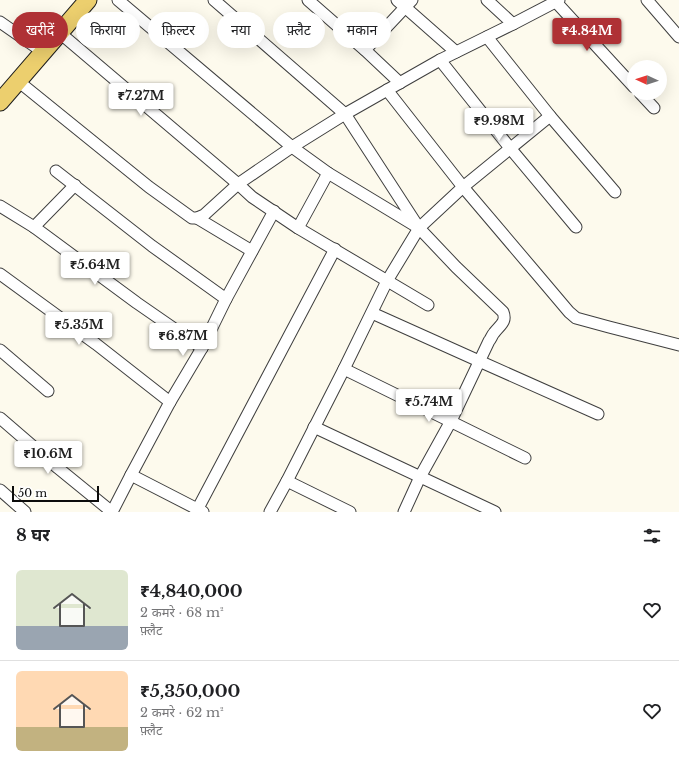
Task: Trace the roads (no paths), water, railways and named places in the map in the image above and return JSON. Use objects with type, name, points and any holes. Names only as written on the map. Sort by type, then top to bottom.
[{"type":"main road","points":[[68,24],[88,0]]},
{"type":"main road","points":[[0,102],[47,48]]},
{"type":"street","points":[[118,0],[292,147],[328,173],[419,228]]},
{"type":"street","points":[[214,0],[345,114],[419,228],[456,267],[503,312],[505,316],[504,321],[491,337],[451,421],[420,477],[404,512]]},
{"type":"street","points":[[308,0],[400,83]]},
{"type":"street","points":[[487,0],[513,24]]},
{"type":"street","points":[[647,0],[679,37]]},
{"type":"street","points":[[197,218],[204,215],[238,184],[292,147],[345,114],[440,60],[558,1],[627,79]]},
{"type":"street","points":[[365,50],[405,2],[456,52]]},
{"type":"street","points":[[0,22],[43,52]]},
{"type":"street","points":[[487,37],[550,116],[615,192]]},
{"type":"street","points":[[68,40],[252,197],[298,228],[428,306]]},
{"type":"street","points":[[440,60],[510,148],[576,227]]},
{"type":"street","points":[[18,81],[149,187],[192,218],[197,218],[252,251]]},
{"type":"street","points":[[387,90],[463,187],[576,318],[679,345]]},
{"type":"street","points":[[647,100],[654,108]]},
{"type":"street","points":[[270,512],[387,281],[419,228],[463,187],[550,116]]},
{"type":"street","points":[[56,171],[152,246],[226,299]]},
{"type":"street","points":[[298,228],[328,173]]},
{"type":"street","points":[[34,226],[75,185]]},
{"type":"street","points":[[0,206],[34,226],[137,303],[202,348]]},
{"type":"street","points":[[0,418],[112,512],[170,402],[202,348],[226,299],[274,211]]},
{"type":"street","points":[[131,475],[199,511],[335,250]]},
{"type":"street","points":[[0,274],[96,344],[170,402]]},
{"type":"street","points":[[372,312],[479,362],[598,414]]},
{"type":"street","points":[[0,350],[48,391]]},
{"type":"street","points":[[344,368],[525,458]]},
{"type":"street","points":[[314,427],[495,512]]},
{"type":"street","points":[[287,481],[350,512]]},
{"type":"street","points":[[0,490],[25,512]]}]
